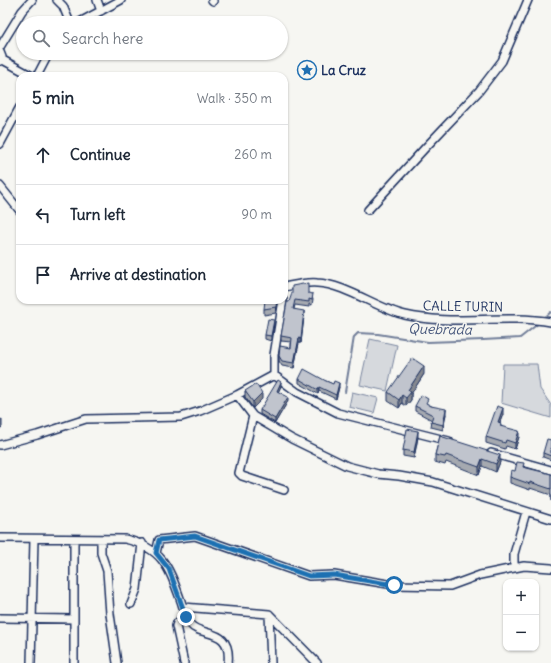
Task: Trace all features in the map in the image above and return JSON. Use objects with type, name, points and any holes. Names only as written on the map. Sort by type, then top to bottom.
[{"type":"street","points":[[19,16],[32,0]]},
{"type":"street","points":[[57,0],[63,6],[67,16]]},
{"type":"street","points":[[97,0],[101,11]]},
{"type":"street","points":[[91,16],[121,0]]},
{"type":"street","points":[[368,210],[479,91],[502,61],[528,0]]},
{"type":"street","points":[[0,47],[16,21]]},
{"type":"street","points":[[0,58],[25,72]]},
{"type":"street","points":[[39,72],[45,60]]},
{"type":"street","points":[[0,144],[16,114]]},
{"type":"street","points":[[0,186],[16,206]]},
{"type":"street","name":"CALLE TURIN","points":[[288,286],[318,283],[332,286],[404,315],[432,320],[530,318],[551,322]]},
{"type":"street","points":[[274,375],[274,355],[282,304]]},
{"type":"street","points":[[0,445],[86,419],[181,417],[200,411],[237,395],[274,375]]},
{"type":"street","points":[[274,375],[297,392],[338,413],[460,444]]},
{"type":"street","points":[[237,395],[253,416],[292,439],[347,466],[378,474],[433,482],[551,519]]},
{"type":"street","points":[[253,416],[238,473],[242,476],[284,490]]},
{"type":"street","points":[[483,451],[551,470]]},
{"type":"street","points":[[514,568],[514,554],[526,512]]},
{"type":"street","points":[[156,553],[159,540],[195,536],[309,576],[334,575],[394,585],[450,586],[480,575],[524,566],[551,568]]},
{"type":"street","points":[[0,538],[74,540],[125,539],[142,543],[156,553],[169,569],[186,617],[192,626],[217,635],[224,642],[229,656],[228,663]]},
{"type":"street","points":[[31,663],[34,539]]},
{"type":"street","points":[[74,540],[74,663]]},
{"type":"street","points":[[100,540],[101,553],[107,571],[110,614],[118,663]]},
{"type":"street","points":[[131,604],[137,589],[139,556],[142,543]]},
{"type":"street","points":[[183,607],[269,614],[317,663]]},
{"type":"street","points":[[269,614],[271,663]]},
{"type":"street","points":[[184,663],[176,626],[177,623],[186,617]]},
{"type":"street","points":[[0,618],[74,619]]},
{"type":"shaded area","points":[[370,339],[397,345],[387,391],[360,385]]},
{"type":"shaded area","points":[[503,364],[537,364],[540,389],[551,405],[551,418],[501,403]]},
{"type":"shaded area","points":[[352,392],[378,398],[374,413],[349,407]]},
{"type":"building","points":[[308,283],[308,293],[313,294],[312,300],[309,299],[309,302],[295,300],[293,309],[304,311],[301,339],[299,338],[294,363],[282,361],[279,356],[280,346],[291,348],[292,338],[281,336],[287,304],[289,302],[292,293],[292,286]]},
{"type":"building","points":[[265,304],[276,304],[276,307],[264,309]]},
{"type":"building","points":[[268,319],[274,320],[271,336],[265,335]]},
{"type":"building","points":[[412,358],[424,366],[408,390],[411,392],[406,398],[402,395],[399,400],[388,392]]},
{"type":"building","points":[[304,369],[333,384],[334,381],[339,383],[336,395],[319,387],[318,390],[299,379]]},
{"type":"building","points":[[278,380],[281,382],[277,391],[288,397],[275,419],[260,410]]},
{"type":"building","points":[[256,384],[262,393],[253,402],[245,391]]},
{"type":"building","points":[[421,395],[428,399],[426,403],[431,406],[446,409],[443,425],[431,422],[433,415],[415,406]]},
{"type":"building","points":[[497,406],[503,408],[498,422],[501,423],[500,426],[519,431],[515,443],[506,440],[505,443],[486,437]]},
{"type":"building","points":[[407,429],[418,431],[414,452],[403,450]]},
{"type":"building","points":[[440,436],[500,455],[496,464],[482,459],[479,467],[446,455],[445,457],[435,455]]},
{"type":"building","points":[[547,439],[551,440],[551,456],[543,453]]},
{"type":"building","points":[[517,462],[524,463],[523,467],[551,474],[551,489],[510,477],[511,470],[515,471]]},
{"type":"waterway","name":"Quebrada","points":[[544,318],[551,312]]},
{"type":"waterway","name":"Quebrada","points":[[345,392],[354,337],[358,333],[378,334],[428,342],[520,338],[539,323]]},
{"type":"place","name":"La Cruz","points":[[307,70]]},
{"type":"route","points":[[186,617],[184,615],[183,607],[169,569],[156,553],[159,540],[195,536],[309,576],[334,575],[394,585]]}]
